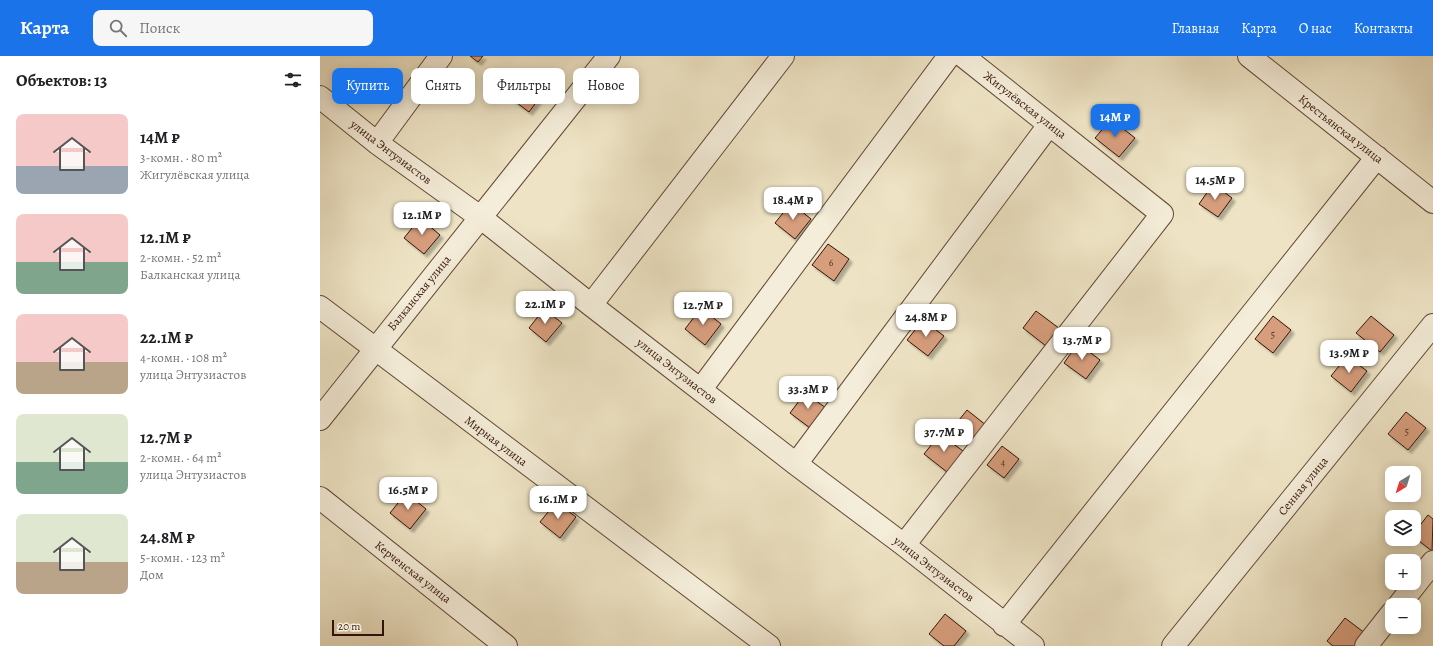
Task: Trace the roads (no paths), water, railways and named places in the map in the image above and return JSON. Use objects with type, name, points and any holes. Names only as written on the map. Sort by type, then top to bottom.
[{"type":"street","points":[[377,143],[441,56]]},
{"type":"street","name":"Балканская улица","points":[[320,419],[609,56]]},
{"type":"street","points":[[591,306],[783,56]]},
{"type":"street","points":[[701,389],[949,56]]},
{"type":"street","name":"Жигулёвская улица","points":[[904,545],[1162,214],[963,56]]},
{"type":"street","name":"Крестьянская улица","points":[[1249,56],[1433,202]]},
{"type":"street","name":"улица Энтузиастов","points":[[320,97],[377,143],[480,218],[591,306],[904,545],[1004,625],[1033,646]]},
{"type":"street","points":[[796,464],[1049,124]]},
{"type":"street","points":[[1004,625],[1377,157]]},
{"type":"street","name":"Мирная улица","points":[[320,307],[769,646]]},
{"type":"street","name":"Сенная улица","points":[[1173,646],[1433,325]]},
{"type":"street","name":"Керченская улица","points":[[320,498],[506,646]]},
{"type":"street","points":[[1404,598],[1433,562]]},
{"type":"street","points":[[1366,646],[1385,622]]}]
